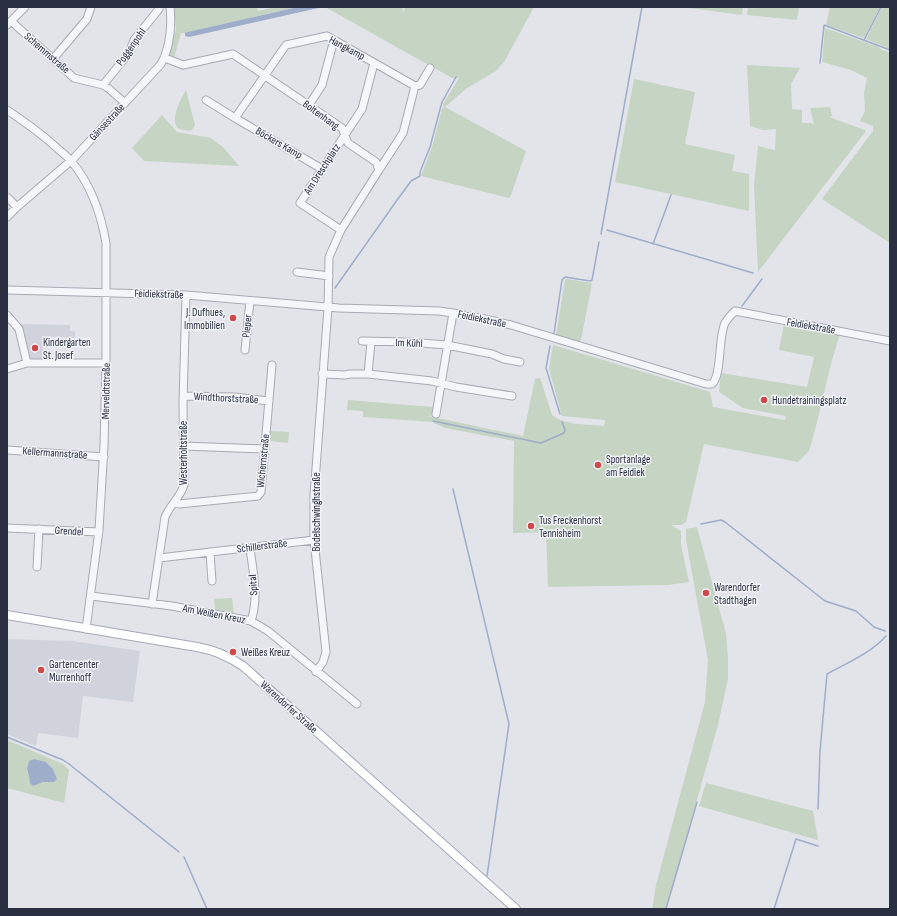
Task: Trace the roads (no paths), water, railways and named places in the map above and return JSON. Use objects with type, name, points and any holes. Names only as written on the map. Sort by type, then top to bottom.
[{"type":"main road","name":"Warendorfer Straße","points":[[7,615],[207,649],[232,658],[243,666],[516,909]]},
{"type":"street","points":[[9,23],[25,7]]},
{"type":"street","points":[[54,59],[87,19],[91,7]]},
{"type":"street","name":"Gänsestraße","points":[[7,217],[71,161],[161,64],[165,58],[171,22],[170,7]]},
{"type":"street","name":"Poggenpohl","points":[[103,85],[129,53],[134,40],[159,10]]},
{"type":"street","name":"Schemmstraße","points":[[9,23],[54,59],[74,78],[103,85],[125,103]]},
{"type":"street","name":"Hangkamp","points":[[264,75],[286,45],[327,36],[416,86]]},
{"type":"street","points":[[309,105],[322,85],[334,40]]},
{"type":"street","name":"Boltenhang","points":[[165,58],[183,65],[233,54],[342,128],[348,143],[376,162],[379,170]]},
{"type":"street","name":"Am Dreschplatz","points":[[341,230],[300,203],[362,109],[374,63]]},
{"type":"street","points":[[328,308],[329,257],[341,230],[403,133],[416,86],[420,85],[430,68]]},
{"type":"street","points":[[235,118],[264,75]]},
{"type":"street","name":"Böckers Kamp","points":[[206,100],[322,169]]},
{"type":"street","name":"Merveldtstraße","points":[[7,110],[41,133],[71,161],[91,193],[103,229],[107,256],[104,457],[99,532],[86,629]]},
{"type":"street","points":[[7,197],[17,207]]},
{"type":"street","points":[[296,272],[329,276]]},
{"type":"street","name":"Feidiekstraße","points":[[7,290],[186,295],[328,308],[453,312],[511,325],[706,384],[712,384],[717,377],[723,329],[729,317],[735,311],[890,341]]},
{"type":"street","name":"Westerholtstraße","points":[[152,604],[165,518],[168,510],[182,493],[184,485],[183,446],[186,295]]},
{"type":"street","name":"Pieper","points":[[245,350],[250,301]]},
{"type":"street","name":"Bodelschwinghstraße","points":[[316,672],[324,662],[326,652],[314,540],[314,495],[328,308]]},
{"type":"street","points":[[436,414],[453,312]]},
{"type":"street","points":[[7,315],[20,329],[27,364]]},
{"type":"street","name":"Im Kühl","points":[[362,341],[447,345],[492,354],[504,359],[520,362]]},
{"type":"street","points":[[368,374],[371,342]]},
{"type":"street","points":[[7,369],[27,364],[106,363]]},
{"type":"street","name":"Wichernstraße","points":[[175,502],[179,504],[258,496],[261,492],[272,365]]},
{"type":"street","points":[[322,374],[368,374],[432,381],[456,387],[512,396]]},
{"type":"street","name":"Windthorststraße","points":[[184,396],[234,397],[269,401]]},
{"type":"street","points":[[183,446],[265,448]]},
{"type":"street","name":"Kellermannstraße","points":[[7,450],[104,457]]},
{"type":"street","name":"Grendel","points":[[7,528],[99,532]]},
{"type":"street","name":"Grendel","points":[[37,567],[39,529]]},
{"type":"street","name":"Schillerstraße","points":[[159,558],[314,540]]},
{"type":"street","name":"Spital","points":[[250,548],[255,588],[254,611],[251,621]]},
{"type":"street","points":[[210,552],[212,581]]},
{"type":"street","name":"Am Weißen Kreuz","points":[[91,596],[215,613],[251,621],[268,631],[316,672],[357,704]]},
{"type":"water","points":[[298,7],[323,7],[189,37],[185,36],[185,33],[188,32]]},
{"type":"water","points":[[34,759],[46,762],[53,769],[57,779],[54,782],[43,782],[33,786],[30,783],[27,769],[29,761]]},
{"type":"waterway","points":[[601,234],[642,7]]},
{"type":"waterway","points":[[864,40],[881,7]]},
{"type":"waterway","points":[[820,63],[824,25],[890,50]]},
{"type":"waterway","points":[[335,288],[411,181],[420,176],[420,172],[430,147],[442,102],[456,77]]},
{"type":"waterway","points":[[653,244],[671,195]]},
{"type":"waterway","points":[[607,230],[753,273]]},
{"type":"waterway","points":[[554,333],[562,280],[565,277],[590,281],[592,280],[599,242]]},
{"type":"waterway","points":[[742,306],[762,279]]},
{"type":"waterway","points":[[550,346],[546,368],[560,414]]},
{"type":"waterway","points":[[433,421],[541,443],[564,433],[565,430],[562,422]]},
{"type":"waterway","points":[[453,489],[509,724],[487,876]]},
{"type":"waterway","points":[[701,524],[721,520],[725,522],[825,601],[856,611],[874,627],[885,631]]},
{"type":"waterway","points":[[818,809],[820,751],[827,674],[866,653],[886,636]]},
{"type":"waterway","points":[[7,737],[63,760],[69,764],[179,852]]},
{"type":"waterway","points":[[666,909],[697,802]]},
{"type":"waterway","points":[[774,909],[796,839],[818,846]]},
{"type":"waterway","points":[[184,857],[207,909]]},
{"type":"place","name":"J. Dufhues, Immobilien","points":[[233,318]]},
{"type":"place","name":"Kindergarten St. Josef","points":[[35,348]]},
{"type":"place","name":"Hundetrainingsplatz","points":[[764,400]]},
{"type":"place","name":"Sportanlage am Feidiek","points":[[598,465]]},
{"type":"place","name":"Tus Freckenhorst Tennisheim","points":[[531,526]]},
{"type":"place","name":"Warendorfer Stadthagen","points":[[706,593]]},
{"type":"place","name":"Weißes Kreuz","points":[[233,652]]},
{"type":"place","name":"Gartencenter Murrenhoff","points":[[41,670]]}]
